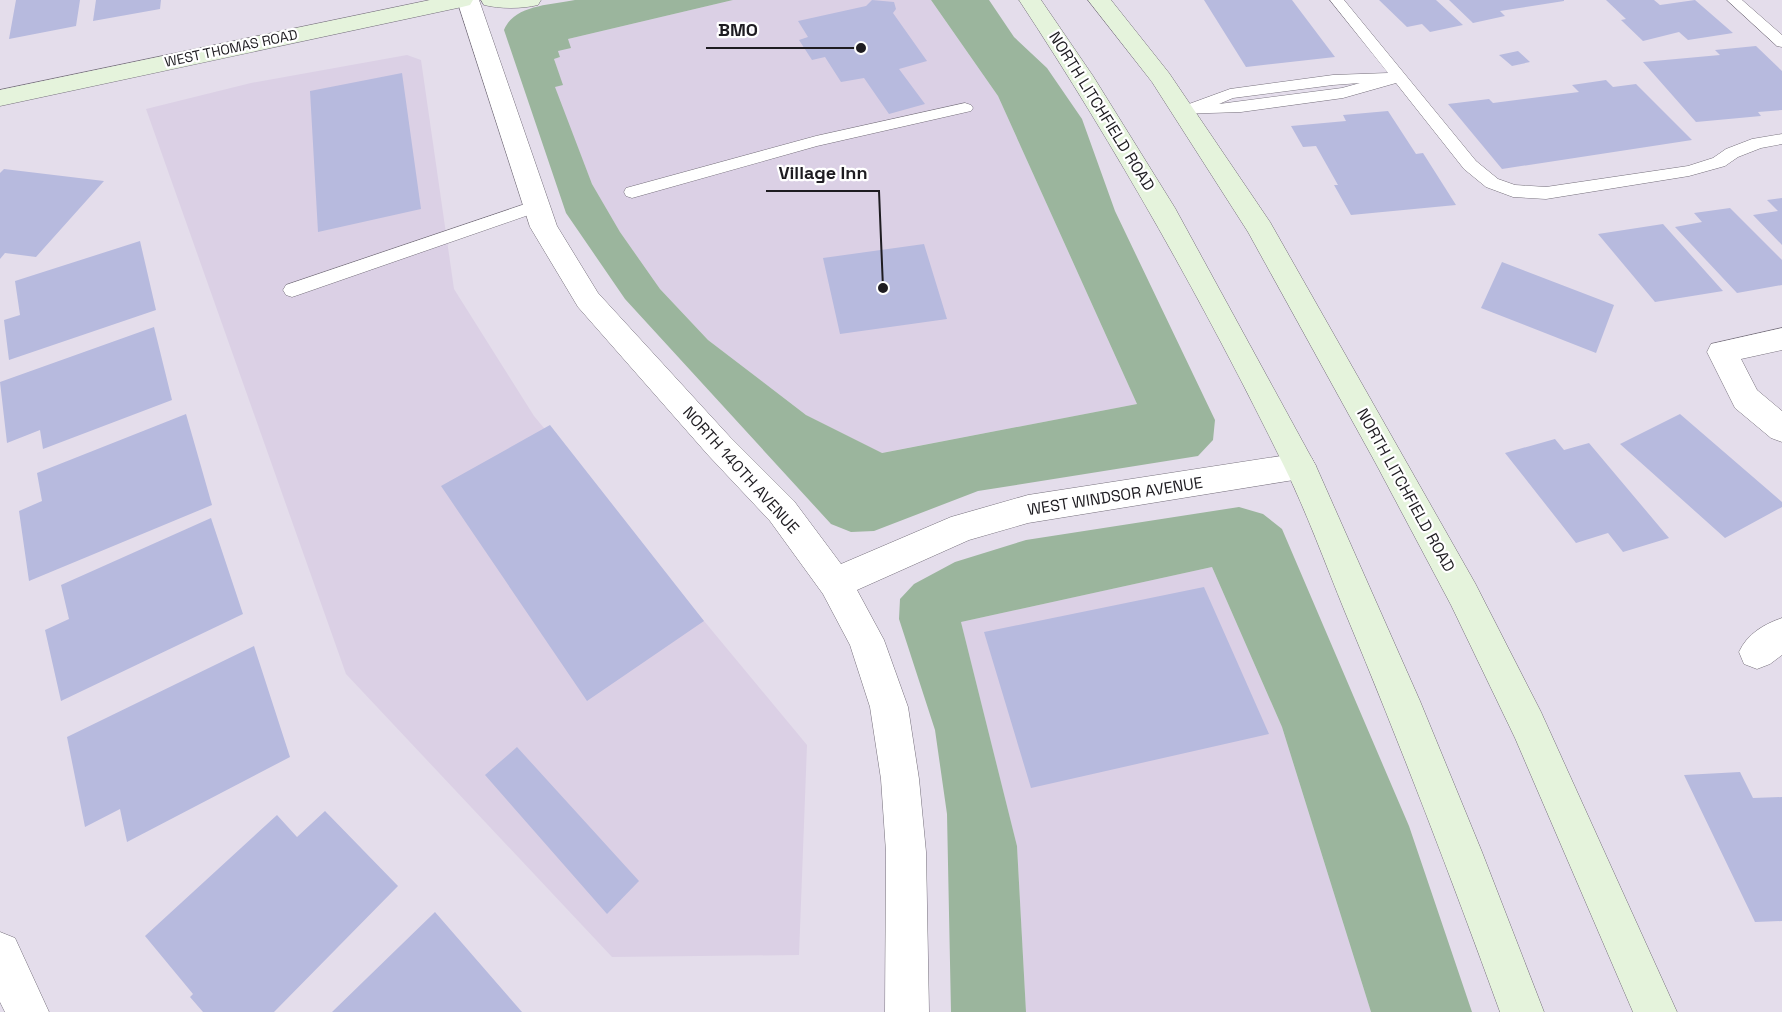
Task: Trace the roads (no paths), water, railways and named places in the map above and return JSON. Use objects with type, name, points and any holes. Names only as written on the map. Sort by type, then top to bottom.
[{"type":"main road","name":"WEST THOMAS ROAD","points":[[0,98],[462,0]]},
{"type":"main road","points":[[492,0],[530,0]]},
{"type":"main road","name":"NORTH LITCHFIELD ROAD","points":[[1030,0],[1075,67],[1162,208],[1300,466],[1406,711],[1522,1012]]},
{"type":"main road","name":"NORTH LITCHFIELD ROAD","points":[[1099,0],[1149,62],[1184,111],[1260,229],[1463,594],[1528,725],[1655,1012]]},
{"type":"street","name":"NORTH 140TH AVENUE","points":[[468,0],[544,227],[588,300],[719,446],[782,511],[835,583],[866,640],[889,707],[900,779],[906,852],[907,1012]]},
{"type":"street","points":[[1782,339],[1722,352],[1746,399],[1782,429]]},
{"type":"street","name":"WEST WINDSOR AVENUE","points":[[835,583],[963,527],[1028,509],[1300,466]]},
{"type":"street","points":[[0,953],[27,1012]]},
{"type":"lane","points":[[1337,0],[1470,165],[1492,183],[1513,191],[1546,193],[1689,171],[1719,162],[1732,153],[1758,143],[1782,139]]},
{"type":"lane","points":[[1734,0],[1782,43]]},
{"type":"lane","points":[[1184,111],[1230,94],[1310,83],[1400,77]]},
{"type":"lane","points":[[1184,111],[1241,107],[1343,93],[1400,77]]},
{"type":"lane","points":[[1310,83],[1320,96]]},
{"type":"lane","points":[[632,192],[816,141],[965,108]]},
{"type":"lane","points":[[292,290],[537,206]]},
{"type":"place","name":"BMO","points":[[861,48]]},
{"type":"place","name":"Village Inn","points":[[883,288]]}]
